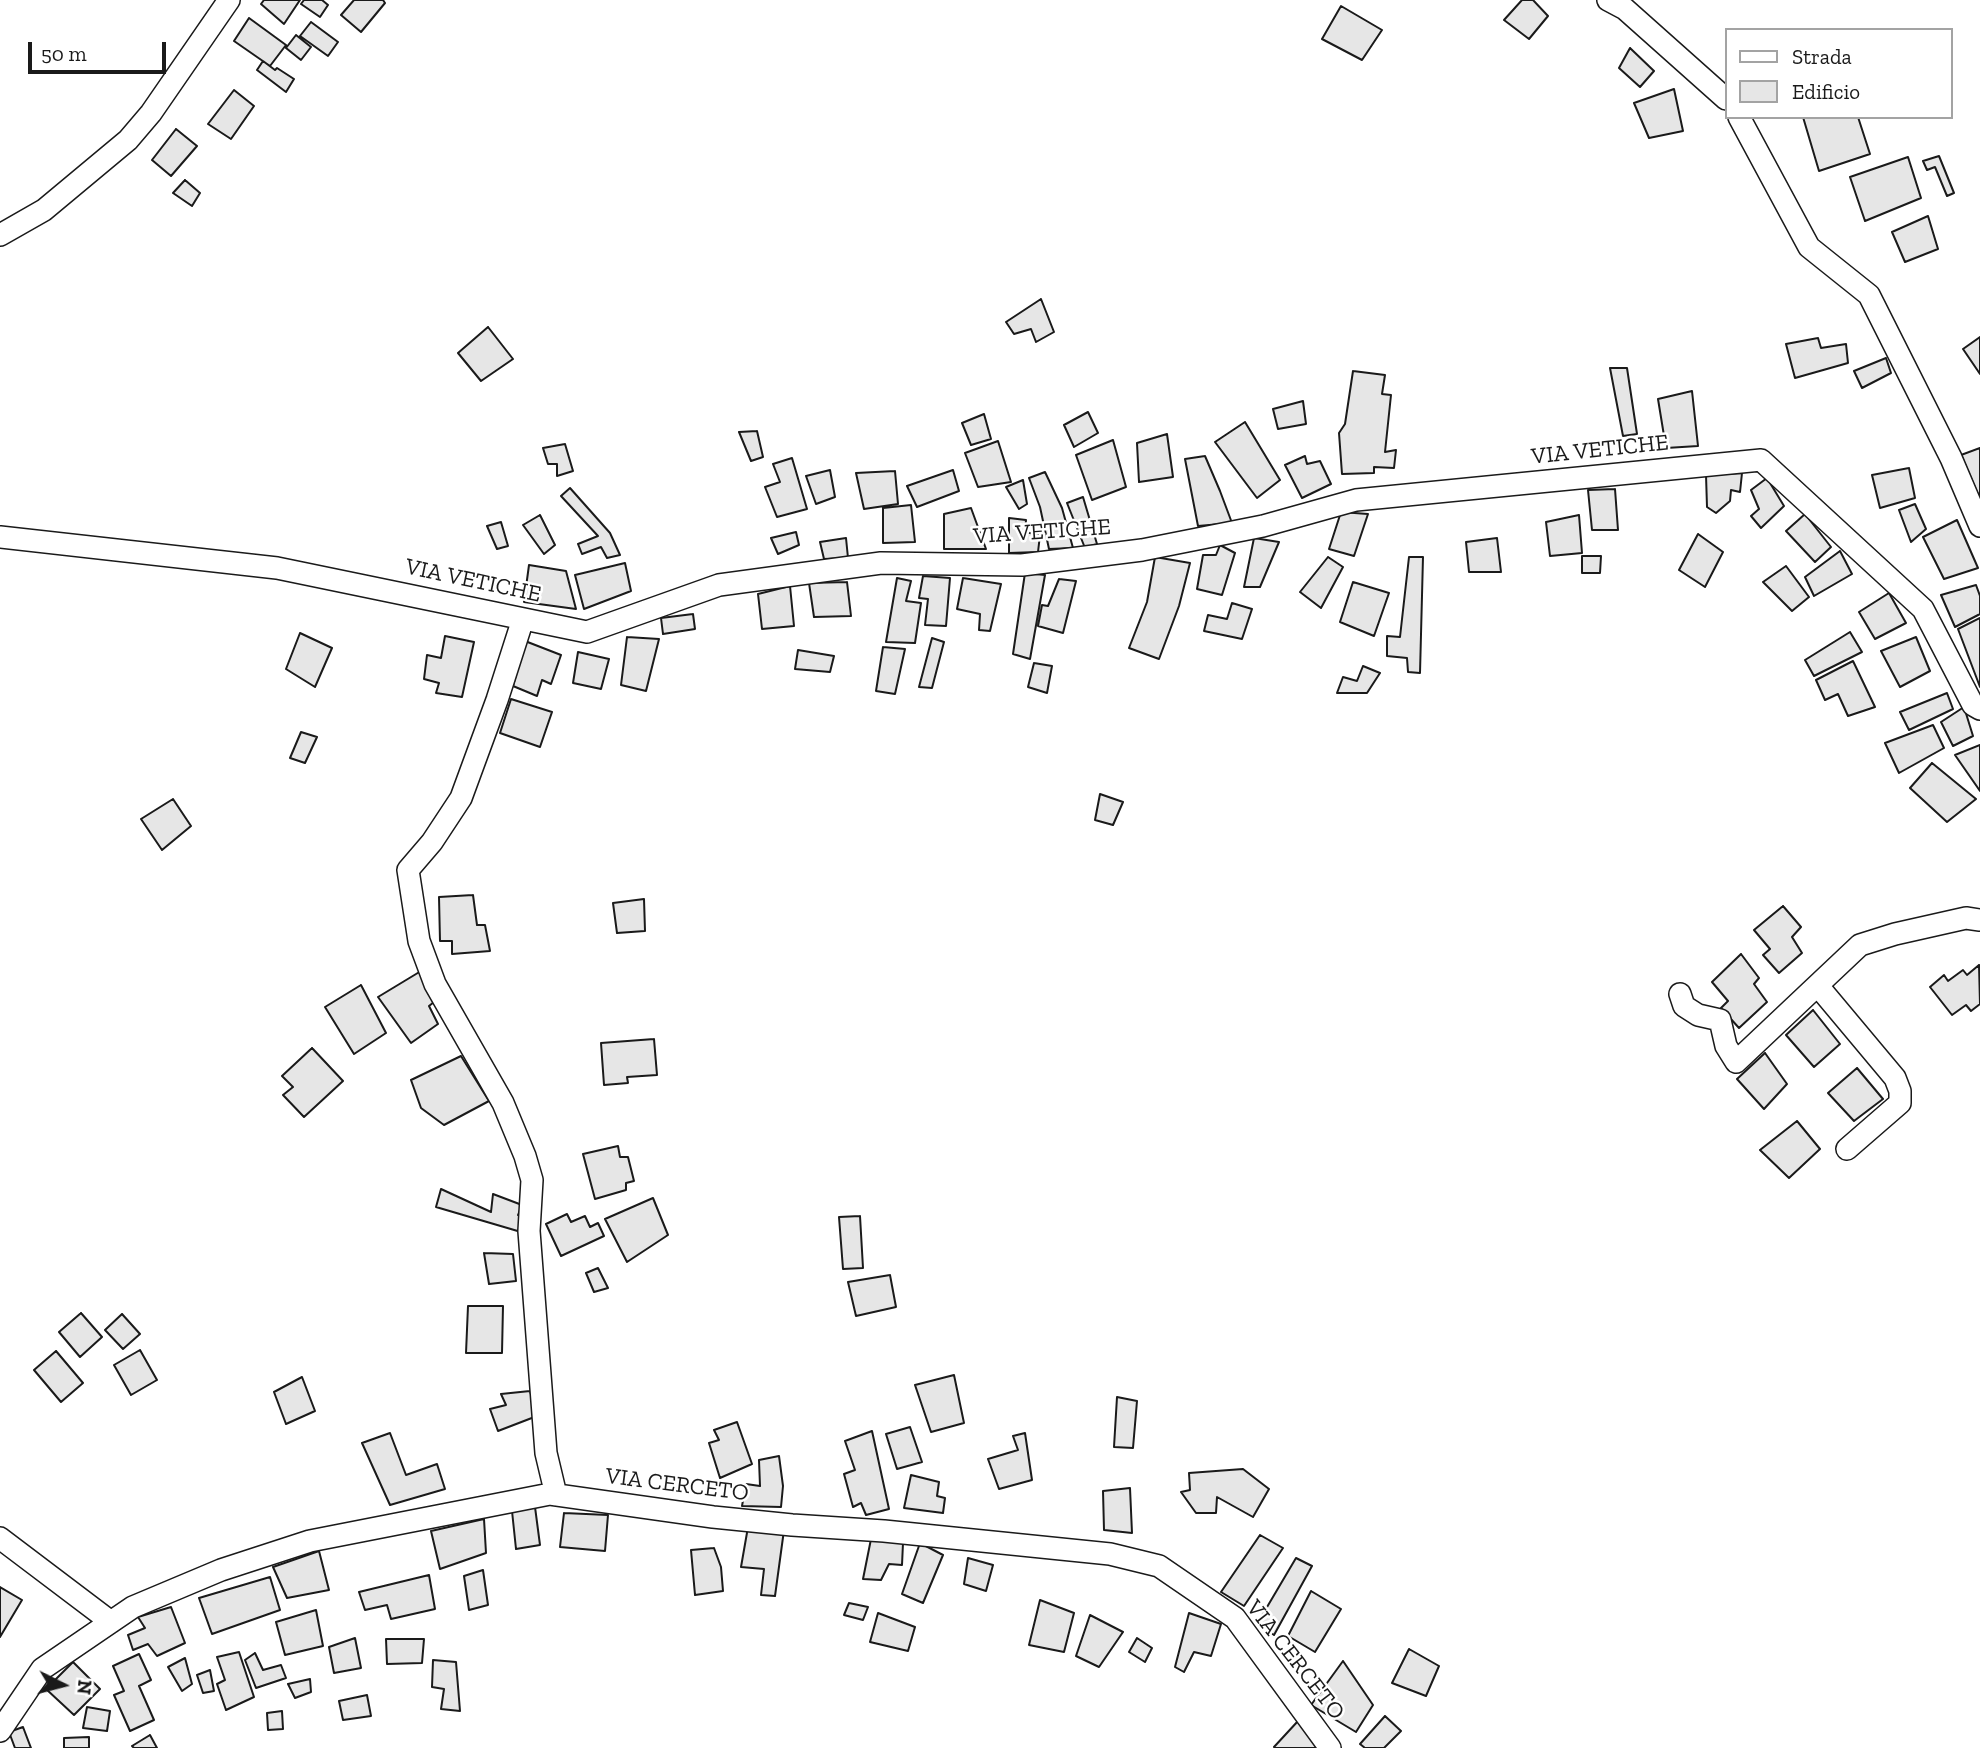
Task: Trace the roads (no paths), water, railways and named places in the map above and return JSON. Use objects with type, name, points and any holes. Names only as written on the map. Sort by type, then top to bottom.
[{"type":"street","points":[[0,234],[44,209],[128,140],[151,113],[229,0]]},
{"type":"street","points":[[1608,0],[1625,9],[1724,97]]},
{"type":"street","points":[[1740,119],[1809,247],[1868,295],[1951,458],[1980,526]]},
{"type":"street","name":"VIA VETICHE","points":[[0,537],[277,568],[587,632],[719,585],[881,563],[1022,565],[1142,551],[1263,526],[1356,500],[1761,460],[1923,608],[1973,705],[1980,709]]},
{"type":"street","points":[[523,619],[461,798],[432,842],[408,870],[419,941],[435,984],[503,1103],[532,1180],[529,1231],[545,1452],[556,1495]]},
{"type":"street","points":[[1679,994],[1684,1006],[1698,1015],[1720,1020],[1726,1046],[1735,1062],[1860,945],[1966,918],[1980,920]]},
{"type":"street","points":[[1818,986],[1895,1079],[1900,1091],[1900,1103],[1847,1149]]},
{"type":"street","name":"VIA CERCETO","points":[[0,1731],[42,1669],[133,1607],[221,1570],[310,1541],[550,1494],[713,1517],[1110,1554],[1159,1566],[1236,1618],[1330,1748]]},
{"type":"street","points":[[0,1538],[111,1622]]}]
